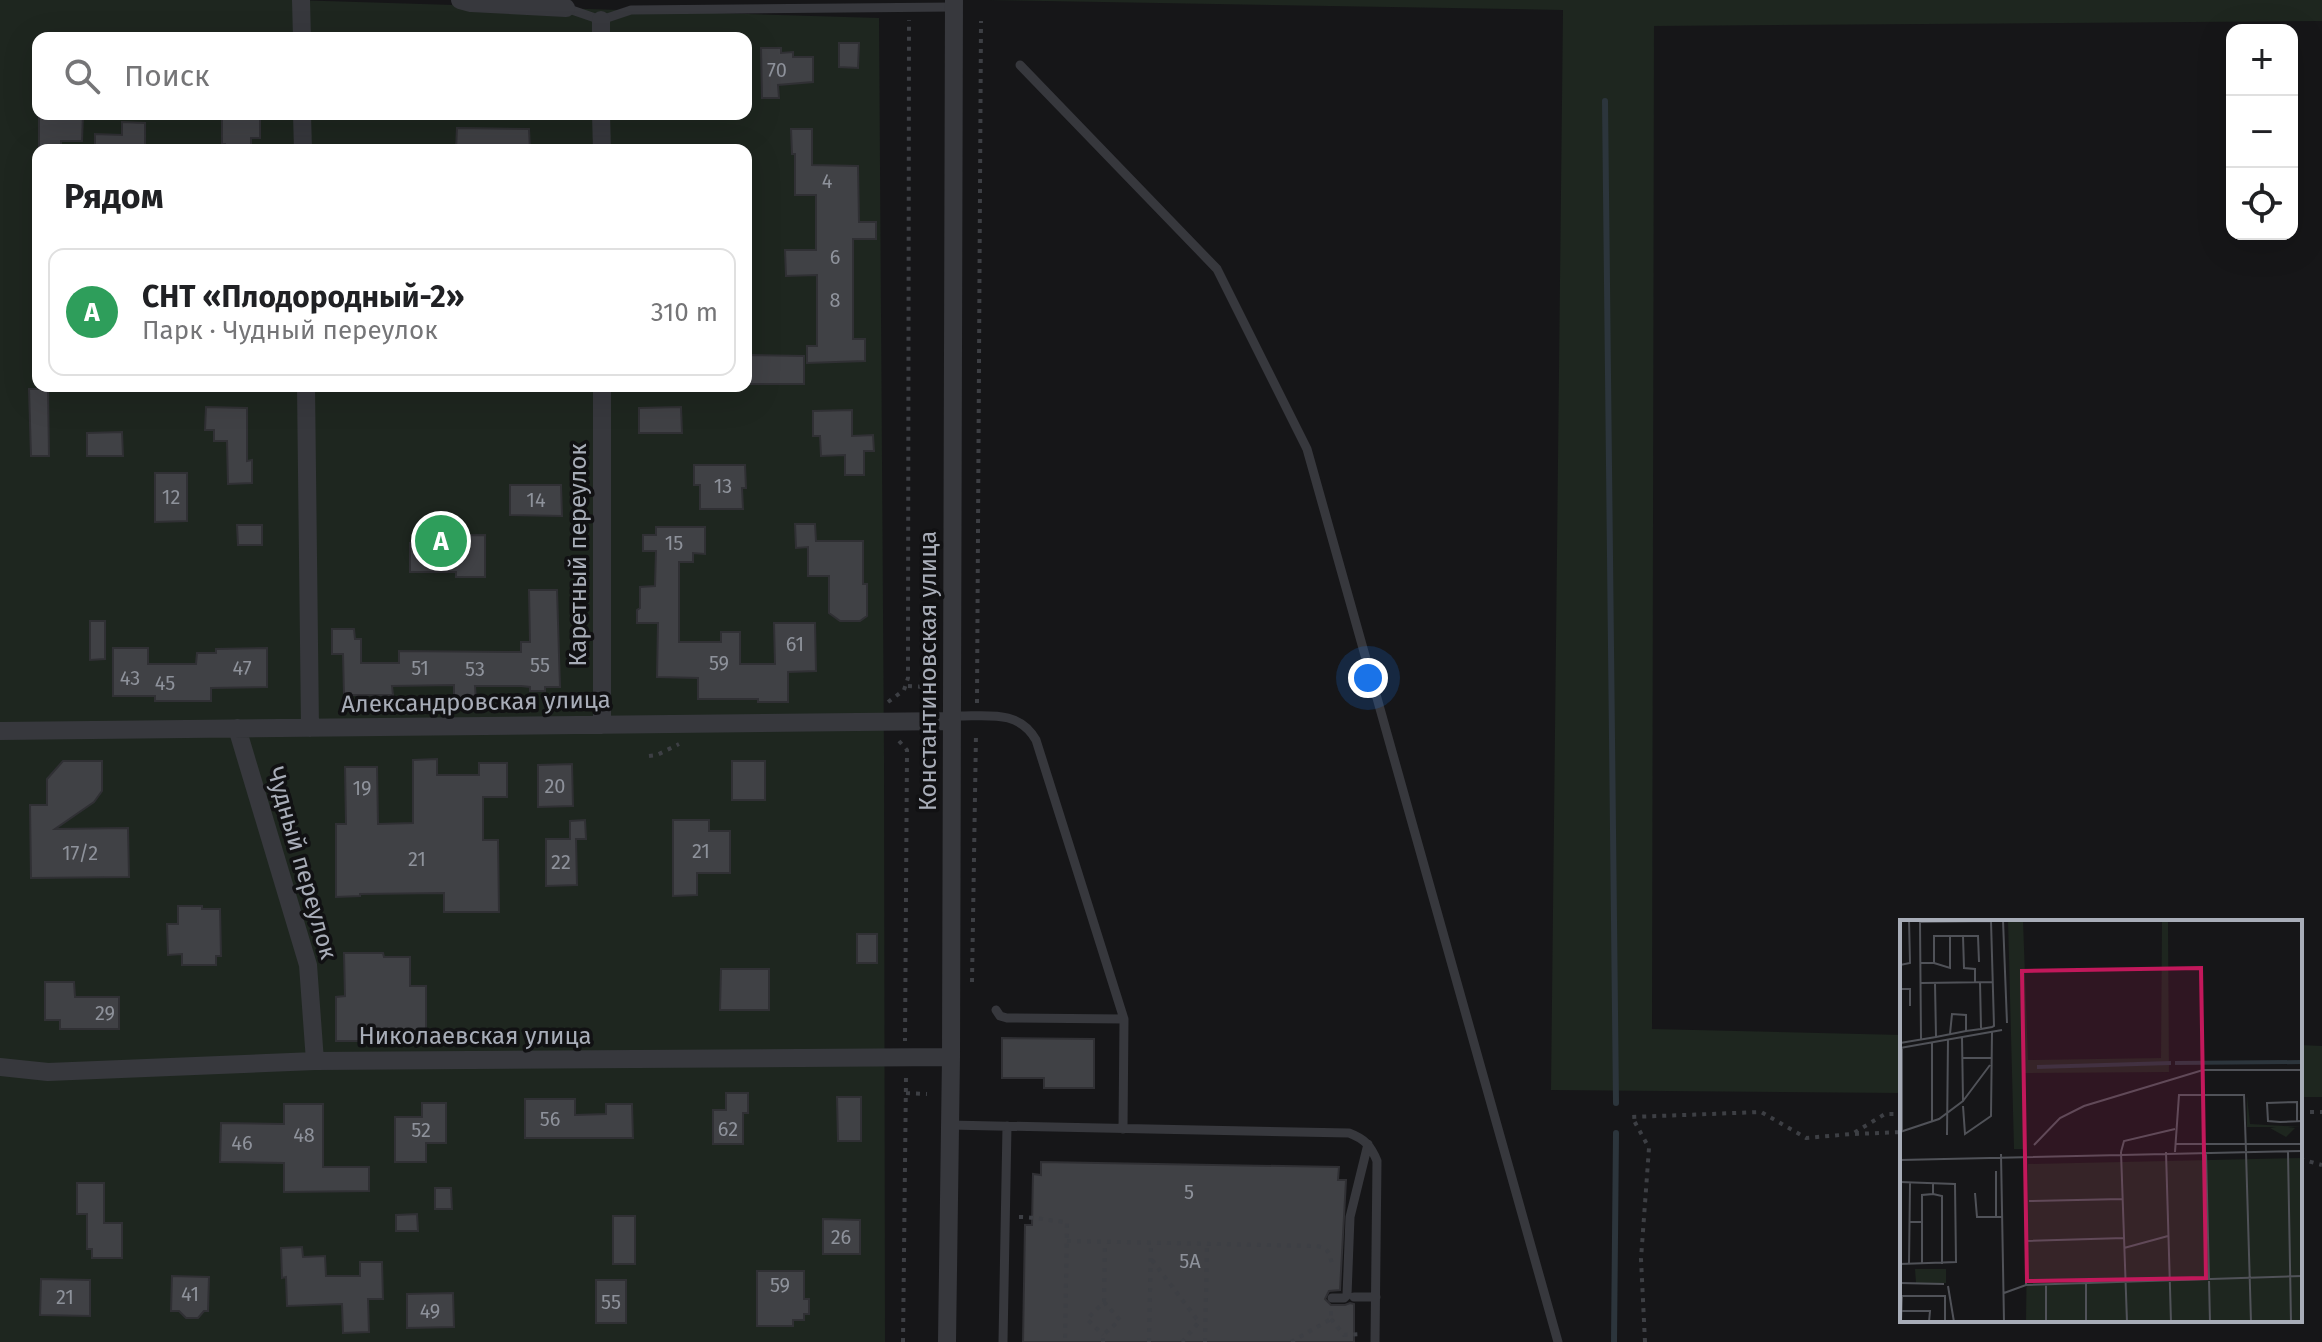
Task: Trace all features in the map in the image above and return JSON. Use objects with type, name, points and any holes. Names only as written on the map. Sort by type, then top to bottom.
[{"type":"street","points":[[301,0],[302,32]]},
{"type":"street","points":[[460,0],[566,8]]},
{"type":"street","name":"Константиновская улица","points":[[947,1342],[951,1057],[954,3]]},
{"type":"street","points":[[302,120],[303,144]]},
{"type":"street","points":[[601,120],[602,144]]},
{"type":"street","points":[[306,392],[310,728]]},
{"type":"street","name":"Каретный переулок","points":[[602,392],[602,725]]},
{"type":"street","name":"Александровская улица","points":[[0,731],[952,718]]},
{"type":"street","name":"Чудный переулок","points":[[237,728],[308,965],[315,1061]]},
{"type":"street","name":"Николаевская улица","points":[[0,1067],[48,1072],[315,1061],[951,1057]]},
{"type":"lane","points":[[566,8],[601,29],[631,10],[954,3]]},
{"type":"lane","points":[[1020,65],[1217,269],[1307,449],[1558,1342]]},
{"type":"lane","points":[[952,718],[1010,717],[1022,722],[1036,740],[1124,1019],[1123,1129]]},
{"type":"lane","points":[[996,1010],[1000,1016],[1007,1018],[1124,1019]]},
{"type":"lane","points":[[949,1125],[1349,1133],[1360,1137],[1368,1144],[1377,1161],[1375,1342]]},
{"type":"lane","points":[[1003,1342],[1007,1126]]},
{"type":"lane","points":[[1332,1298],[1347,1295],[1350,1217],[1368,1144]]},
{"type":"lane","points":[[1354,1297],[1376,1297]]},
{"type":"path","points":[[876,707],[890,701],[906,686],[909,662],[909,16]]},
{"type":"path","points":[[977,703],[981,21]]},
{"type":"path","points":[[906,686],[929,687]]},
{"type":"path","points":[[972,985],[976,733]]},
{"type":"path","points":[[887,740],[898,740],[907,750],[905,1044]]},
{"type":"path","points":[[649,756],[686,742]]},
{"type":"path","points":[[903,1342],[906,1069]]},
{"type":"path","points":[[906,1093],[927,1094]]},
{"type":"path","points":[[1645,1342],[1641,1259],[1649,1148],[1632,1117],[1761,1112],[1806,1138],[1900,1132]]},
{"type":"path","points":[[1852,1134],[1885,1114],[1900,1114]]},
{"type":"path","points":[[2302,1160],[2322,1165]]},
{"type":"path","points":[[1034,1217],[1067,1222],[1065,1342]]},
{"type":"path","points":[[1067,1241],[1325,1247],[1332,1264],[1331,1319],[1344,1335],[1354,1336]]},
{"type":"path","points":[[1103,1335],[1120,1320],[1104,1302],[1105,1242]]},
{"type":"path","points":[[1149,1342],[1151,1243]]},
{"type":"path","points":[[1205,1342],[1207,1244]]},
{"type":"path","points":[[1150,1258],[1199,1322]]},
{"type":"path","points":[[1103,1342],[1103,1335],[1087,1319],[1104,1302]]},
{"type":"path","points":[[1291,1342],[1331,1319]]},
{"type":"path","points":[[1182,1342],[1199,1322],[1205,1322]]},
{"type":"shaded area","points":[[0,0],[293,0],[879,18],[885,1342],[0,1342]]},
{"type":"shaded area","points":[[988,0],[2322,0],[2322,21],[1654,26],[1652,1029],[1900,1035],[1900,1093],[1551,1090],[1563,10]]},
{"type":"shaded area","points":[[2302,1045],[2322,1046],[2322,1097],[2302,1097]]},
{"type":"building","points":[[839,43],[859,43],[858,68],[839,67]]},
{"type":"building","points":[[761,48],[781,48],[781,53],[793,52],[793,57],[813,57],[813,82],[778,85],[779,98],[762,98]]},
{"type":"building","points":[[39,120],[83,120],[82,141],[39,144]]},
{"type":"building","points":[[222,120],[260,120],[260,138],[251,138],[251,144],[222,144]]},
{"type":"building","points":[[122,122],[145,123],[145,144],[95,144],[95,134],[122,135]]},
{"type":"building","points":[[457,128],[529,129],[530,144],[456,144]]},
{"type":"building","points":[[791,129],[812,129],[812,165],[858,166],[859,222],[876,222],[876,239],[853,239],[853,339],[865,339],[865,361],[807,363],[807,346],[817,346],[817,275],[786,276],[785,250],[816,250],[816,195],[795,195],[795,154],[792,154]]},
{"type":"building","points":[[752,355],[804,356],[804,384],[752,384]]},
{"type":"building","points":[[29,389],[32,392],[48,392],[49,456],[31,456]]},
{"type":"building","points":[[206,407],[247,408],[247,461],[252,460],[252,483],[228,484],[227,441],[214,441],[214,430],[205,430]]},
{"type":"building","points":[[681,407],[682,433],[639,433],[639,408]]},
{"type":"building","points":[[852,410],[852,436],[873,435],[874,451],[864,451],[864,475],[845,475],[845,455],[821,456],[820,436],[813,436],[813,411]]},
{"type":"building","points":[[122,432],[123,456],[87,456],[87,433]]},
{"type":"building","points":[[694,465],[745,465],[743,509],[700,509],[700,485],[694,485]]},
{"type":"building","points":[[155,473],[187,473],[187,521],[155,522]]},
{"type":"building","points":[[510,485],[561,485],[562,516],[510,515]]},
{"type":"building","points":[[795,524],[815,524],[816,541],[863,541],[867,616],[860,621],[840,621],[829,613],[829,576],[808,576],[808,547],[796,548]]},
{"type":"building","points":[[237,525],[262,525],[262,545],[238,545]]},
{"type":"building","points":[[656,527],[705,527],[705,554],[693,553],[693,562],[679,562],[679,642],[721,642],[721,632],[740,632],[740,664],[775,664],[774,623],[815,623],[816,671],[788,672],[788,702],[698,699],[698,678],[657,677],[658,623],[637,623],[640,587],[655,586],[656,551],[643,551],[643,535],[656,535]]},
{"type":"building","points":[[485,535],[485,577],[456,577],[456,572],[410,572],[410,543],[421,543],[420,536]]},
{"type":"building","points":[[529,590],[557,590],[560,687],[530,691],[530,687],[521,686],[475,686],[476,700],[454,700],[454,685],[392,686],[393,695],[344,695],[343,654],[332,654],[332,629],[354,629],[355,639],[361,639],[361,663],[399,663],[399,651],[521,652],[521,642],[530,642]]},
{"type":"building","points":[[90,621],[105,621],[105,659],[90,660]]},
{"type":"building","points":[[113,648],[148,648],[148,664],[196,664],[197,653],[216,653],[216,649],[267,648],[267,687],[211,688],[211,701],[155,701],[155,696],[113,696]]},
{"type":"building","points":[[437,759],[437,775],[479,775],[479,763],[507,763],[507,797],[483,797],[483,840],[498,840],[499,912],[444,912],[444,893],[336,897],[336,824],[346,824],[345,767],[377,767],[378,824],[413,823],[413,760]]},
{"type":"building","points":[[63,761],[102,761],[102,791],[94,802],[55,829],[128,828],[129,877],[31,878],[30,805],[47,805],[47,779]]},
{"type":"building","points":[[732,761],[765,761],[765,800],[732,800]]},
{"type":"building","points":[[572,764],[573,806],[538,807],[538,765]]},
{"type":"building","points":[[585,820],[586,839],[576,839],[577,885],[546,886],[546,839],[570,839],[570,821]]},
{"type":"building","points":[[673,820],[709,820],[709,831],[730,831],[730,873],[697,873],[697,895],[673,896]]},
{"type":"building","points":[[178,906],[220,909],[221,956],[216,956],[216,965],[182,965],[182,954],[168,955],[167,924],[178,924]]},
{"type":"building","points":[[857,934],[877,934],[877,963],[857,963]]},
{"type":"building","points":[[344,953],[410,957],[410,986],[426,986],[426,1041],[336,1041],[336,997],[345,996]]},
{"type":"building","points":[[721,969],[769,969],[769,1010],[720,1010]]},
{"type":"building","points":[[45,982],[74,982],[75,997],[119,997],[119,1029],[60,1029],[60,1020],[45,1020]]},
{"type":"building","points":[[1002,1038],[1094,1039],[1094,1088],[1044,1088],[1044,1078],[1002,1078]]},
{"type":"building","points":[[726,1093],[748,1093],[748,1113],[743,1113],[743,1144],[713,1144],[713,1110],[726,1110]]},
{"type":"building","points":[[837,1097],[861,1097],[861,1141],[838,1141]]},
{"type":"building","points":[[525,1099],[575,1099],[575,1115],[606,1114],[606,1104],[632,1104],[633,1138],[525,1138]]},
{"type":"building","points":[[422,1103],[446,1103],[446,1143],[426,1143],[426,1162],[395,1162],[395,1117],[422,1117]]},
{"type":"building","points":[[284,1104],[323,1104],[323,1167],[369,1167],[369,1191],[284,1192],[284,1163],[220,1162],[221,1123],[284,1124]]},
{"type":"building","points":[[1041,1162],[1339,1167],[1338,1180],[1346,1180],[1340,1290],[1329,1291],[1325,1299],[1331,1305],[1354,1304],[1354,1342],[1023,1342],[1025,1225],[1032,1225],[1033,1174],[1041,1175]]},
{"type":"building","points":[[77,1183],[104,1183],[104,1223],[122,1223],[122,1258],[92,1258],[92,1249],[87,1249],[87,1214],[77,1214]]},
{"type":"building","points":[[435,1188],[451,1188],[452,1209],[435,1209]]},
{"type":"building","points":[[417,1214],[418,1231],[396,1231],[396,1215]]},
{"type":"building","points":[[613,1216],[635,1216],[635,1264],[613,1264]]},
{"type":"building","points":[[823,1219],[860,1220],[860,1254],[823,1254]]},
{"type":"building","points":[[302,1247],[303,1257],[325,1256],[326,1276],[360,1276],[360,1262],[382,1262],[383,1299],[368,1299],[369,1332],[343,1333],[342,1304],[287,1306],[281,1248]]},
{"type":"building","points":[[757,1271],[804,1271],[804,1299],[809,1299],[809,1314],[804,1314],[804,1320],[793,1320],[793,1326],[757,1326]]},
{"type":"building","points":[[172,1276],[209,1277],[208,1311],[198,1318],[186,1318],[179,1311],[171,1311]]},
{"type":"building","points":[[41,1279],[90,1280],[90,1316],[40,1315]]},
{"type":"building","points":[[596,1280],[626,1280],[626,1323],[596,1323]]},
{"type":"building","points":[[453,1293],[454,1327],[407,1328],[407,1294]]},
{"type":"waterway","points":[[1605,101],[1616,1103]]},
{"type":"waterway","points":[[1614,1342],[1616,1133]]},
{"type":"place","name":"СНТ «Плодородный-2»","points":[[441,541]]}]
